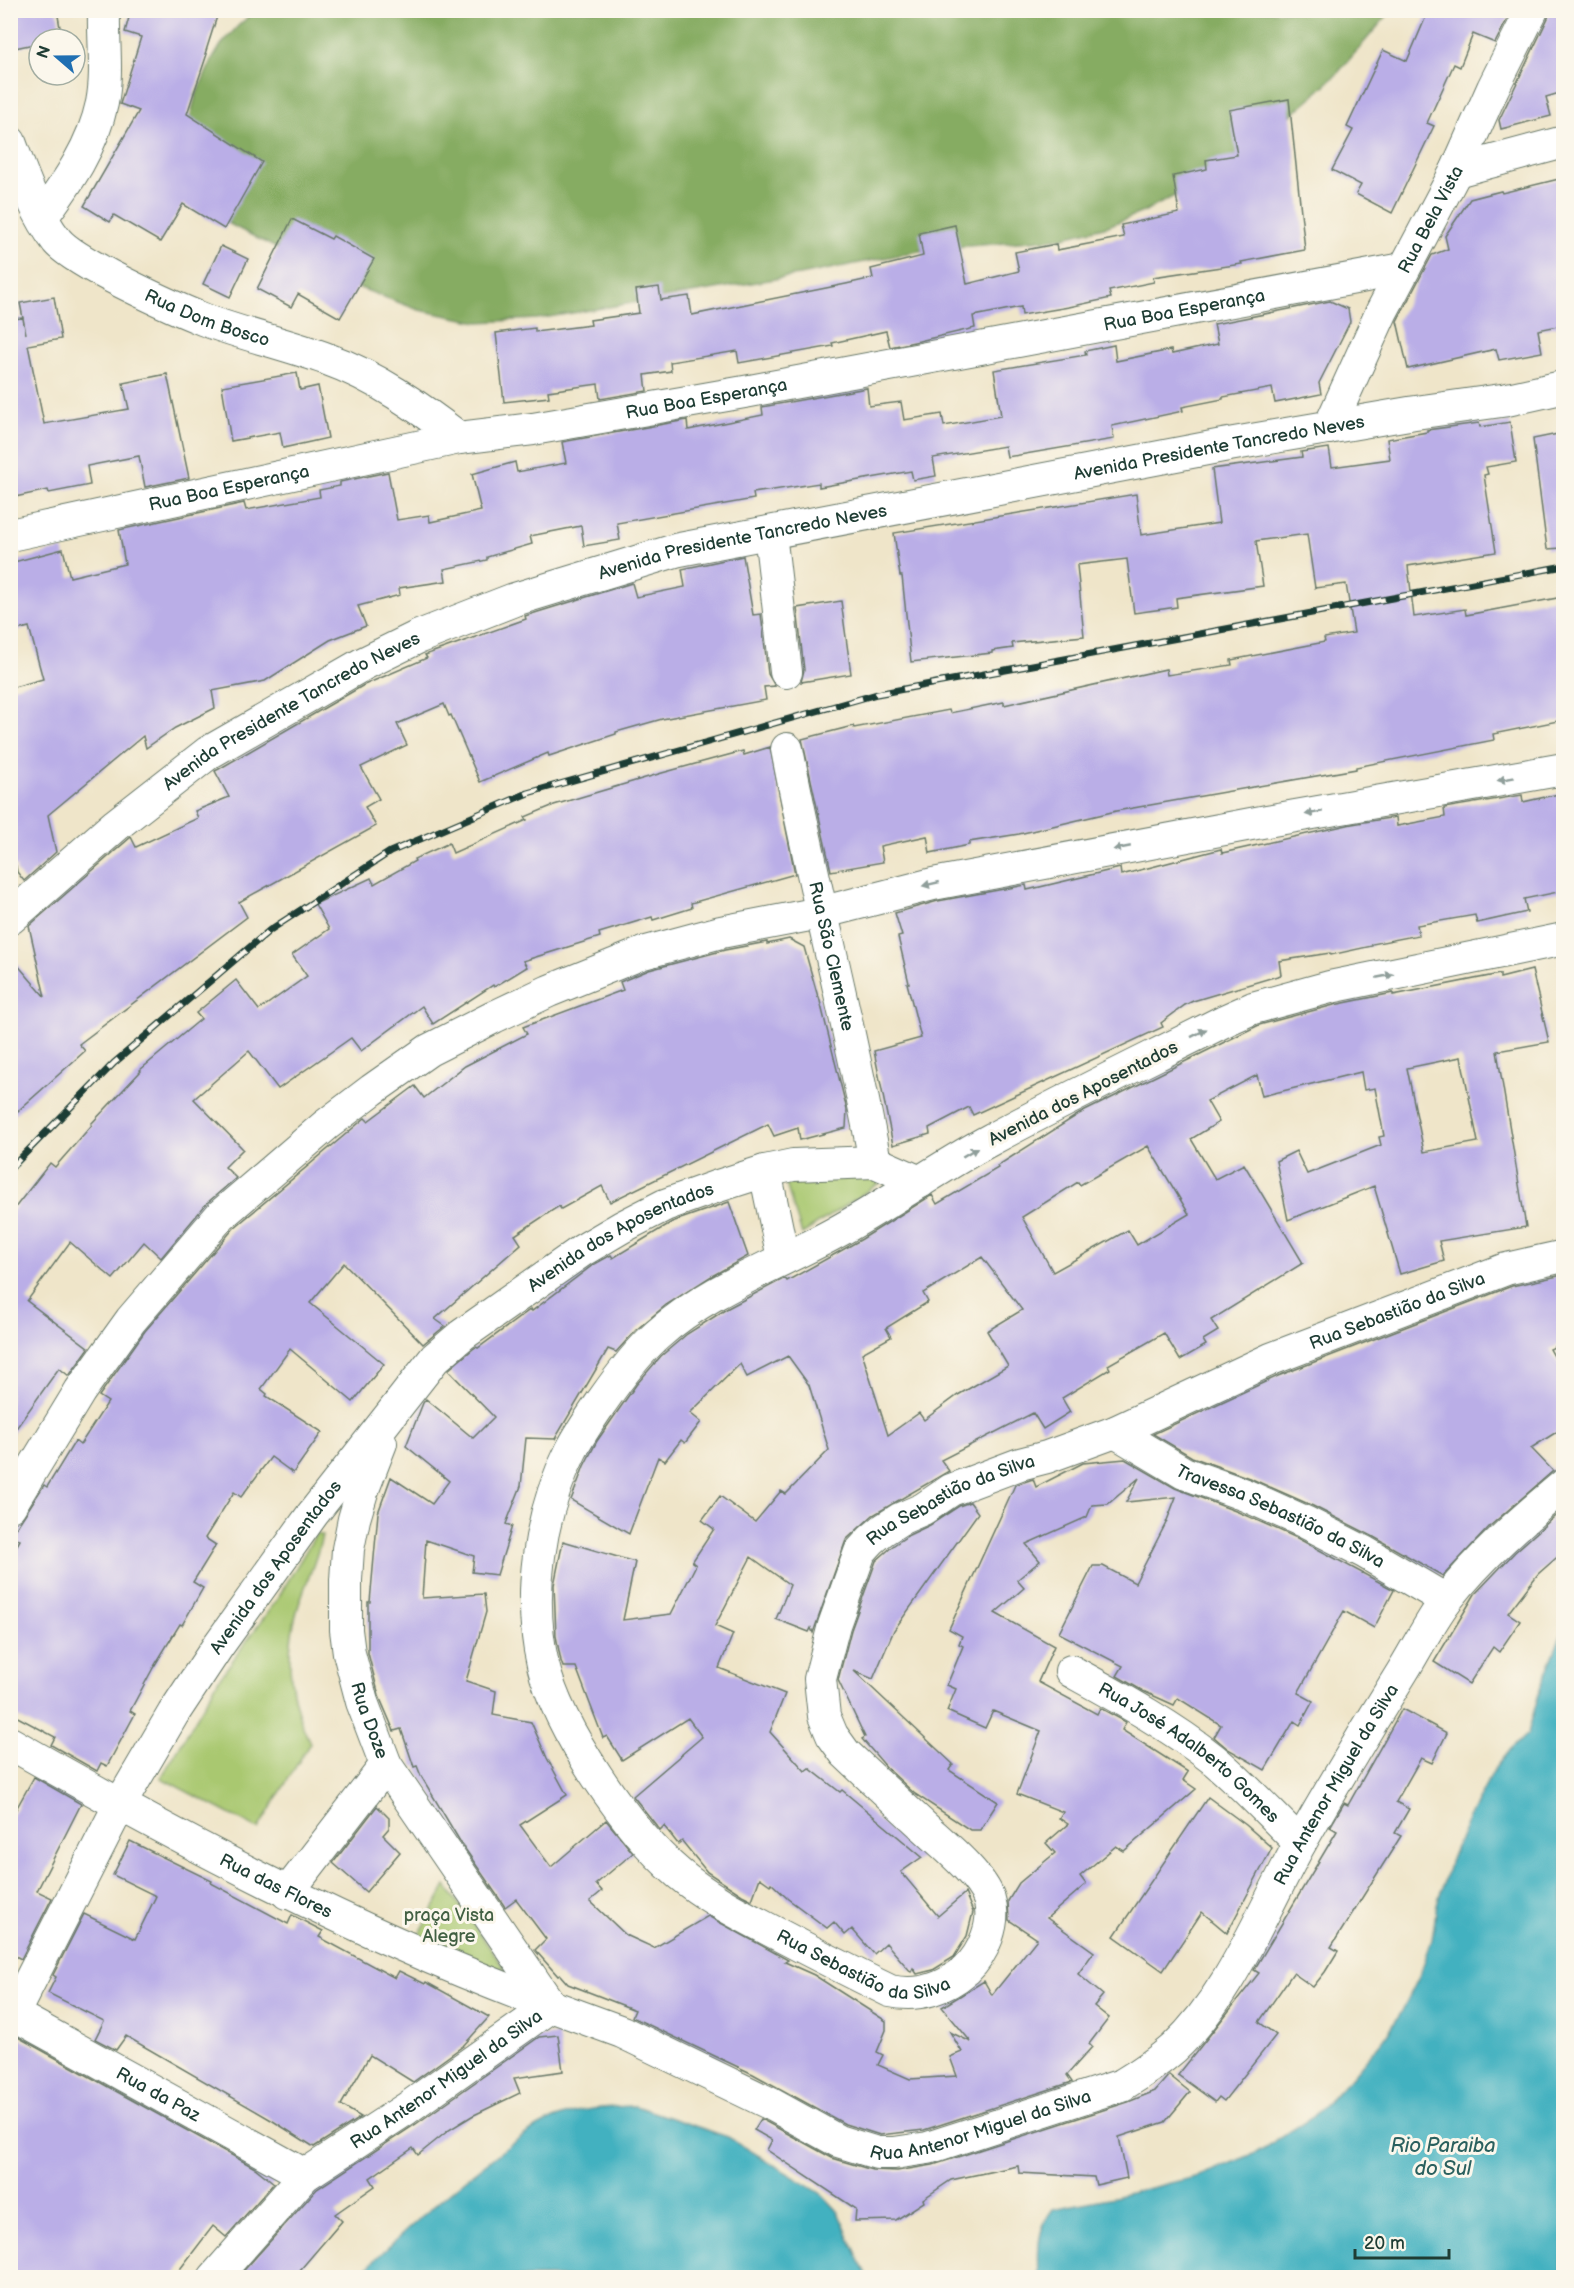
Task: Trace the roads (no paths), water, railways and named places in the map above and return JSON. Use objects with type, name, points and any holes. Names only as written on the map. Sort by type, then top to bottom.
[{"type":"street","points":[[42,217],[74,170],[93,133],[102,103],[105,67],[104,10]]},
{"type":"street","name":"Rua Bela Vista","points":[[1329,428],[1403,269],[1455,171],[1532,10]]},
{"type":"street","name":"Rua Dom Bosco","points":[[10,141],[42,217],[58,242],[95,268],[157,301],[328,359],[385,387],[424,411],[459,438]]},
{"type":"street","points":[[1455,171],[1563,142]]},
{"type":"street","name":"Rua Boa Esperança","points":[[10,535],[459,438],[533,429],[750,391],[1403,269]]},
{"type":"street","name":"Avenida Presidente Tancredo Neves","points":[[10,918],[116,825],[208,753],[363,664],[469,616],[566,582],[676,550],[1220,446],[1412,413],[1505,400],[1563,387]]},
{"type":"street","points":[[770,533],[786,672]]},
{"type":"street","name":"Rua São Clemente","points":[[787,749],[820,913],[856,1061],[875,1161]]},
{"type":"street","points":[[10,1506],[80,1391],[131,1320],[220,1215],[326,1125],[429,1050],[549,992],[643,953],[720,933],[820,913],[933,884],[1267,821],[1563,769]]},
{"type":"street","name":"Avenida dos Aposentados","points":[[12,2017],[119,1806],[172,1714],[312,1515],[435,1358],[462,1335],[583,1250],[665,1205],[765,1171],[793,1165],[875,1161],[920,1182],[1023,1123],[1253,1008],[1330,987],[1563,939]]},
{"type":"street","points":[[765,1171],[783,1258]]},
{"type":"street","name":"Rua Sebastião da Silva","points":[[920,1182],[836,1233],[783,1258],[709,1299],[658,1334],[638,1353],[590,1420],[570,1453],[543,1531],[536,1570],[543,1667],[556,1699],[581,1749],[616,1802],[650,1844],[676,1871],[695,1886],[746,1917],[890,1991],[906,1995],[925,1992],[950,1982],[966,1969],[977,1958],[991,1925],[992,1911],[984,1888],[968,1867],[845,1753],[832,1735],[824,1716],[820,1679],[834,1624],[860,1552],[871,1540],[900,1519],[923,1509],[951,1490],[1115,1432],[1271,1359],[1506,1269],[1563,1256]]},
{"type":"street","name":"Rua Doze","points":[[405,1395],[374,1457],[362,1492],[348,1549],[345,1622],[349,1653],[363,1702],[386,1765],[551,2006]]},
{"type":"street","name":"Travessa Sebastião da Silva","points":[[1115,1432],[1184,1473],[1245,1495],[1305,1522],[1364,1552],[1446,1600]]},
{"type":"street","name":"Rua Antenor Miguel da Silva","points":[[214,2277],[305,2175],[406,2109],[551,2006],[622,2032],[856,2148],[877,2153],[921,2150],[1095,2096],[1122,2085],[1146,2071],[1181,2040],[1200,2018],[1224,1983],[1361,1737],[1446,1600],[1525,1517],[1563,1485]]},
{"type":"street","name":"Rua José Adalberto Gomes","points":[[1071,1671],[1154,1718],[1212,1759],[1245,1788],[1300,1843]]},
{"type":"street","name":"Rua das Flores","points":[[10,1743],[119,1806],[287,1893],[484,1981],[551,2006]]},
{"type":"street","points":[[287,1893],[386,1765]]},
{"type":"street","name":"Rua da Paz","points":[[12,2017],[305,2175]]},
{"type":"water","name":"Rio Paraiba do Sul","points":[[1563,1631],[1563,2277],[1039,2277],[1041,2233],[1053,2209],[1199,2176],[1256,2153],[1313,2117],[1383,2040],[1400,2015],[1419,1977],[1432,1940],[1437,1904],[1450,1861],[1467,1822],[1495,1768],[1528,1733],[1541,1686]]},
{"type":"water","points":[[635,2106],[728,2137],[822,2194],[837,2210],[867,2277],[357,2277],[437,2203],[528,2133],[545,2123],[574,2112]]},
{"type":"railway","points":[[10,1169],[114,1063],[270,930],[390,852],[528,793],[877,694],[1564,566]]},
{"type":"park label","name":"praça Vista Alegre","points":[[449,1925]]}]
